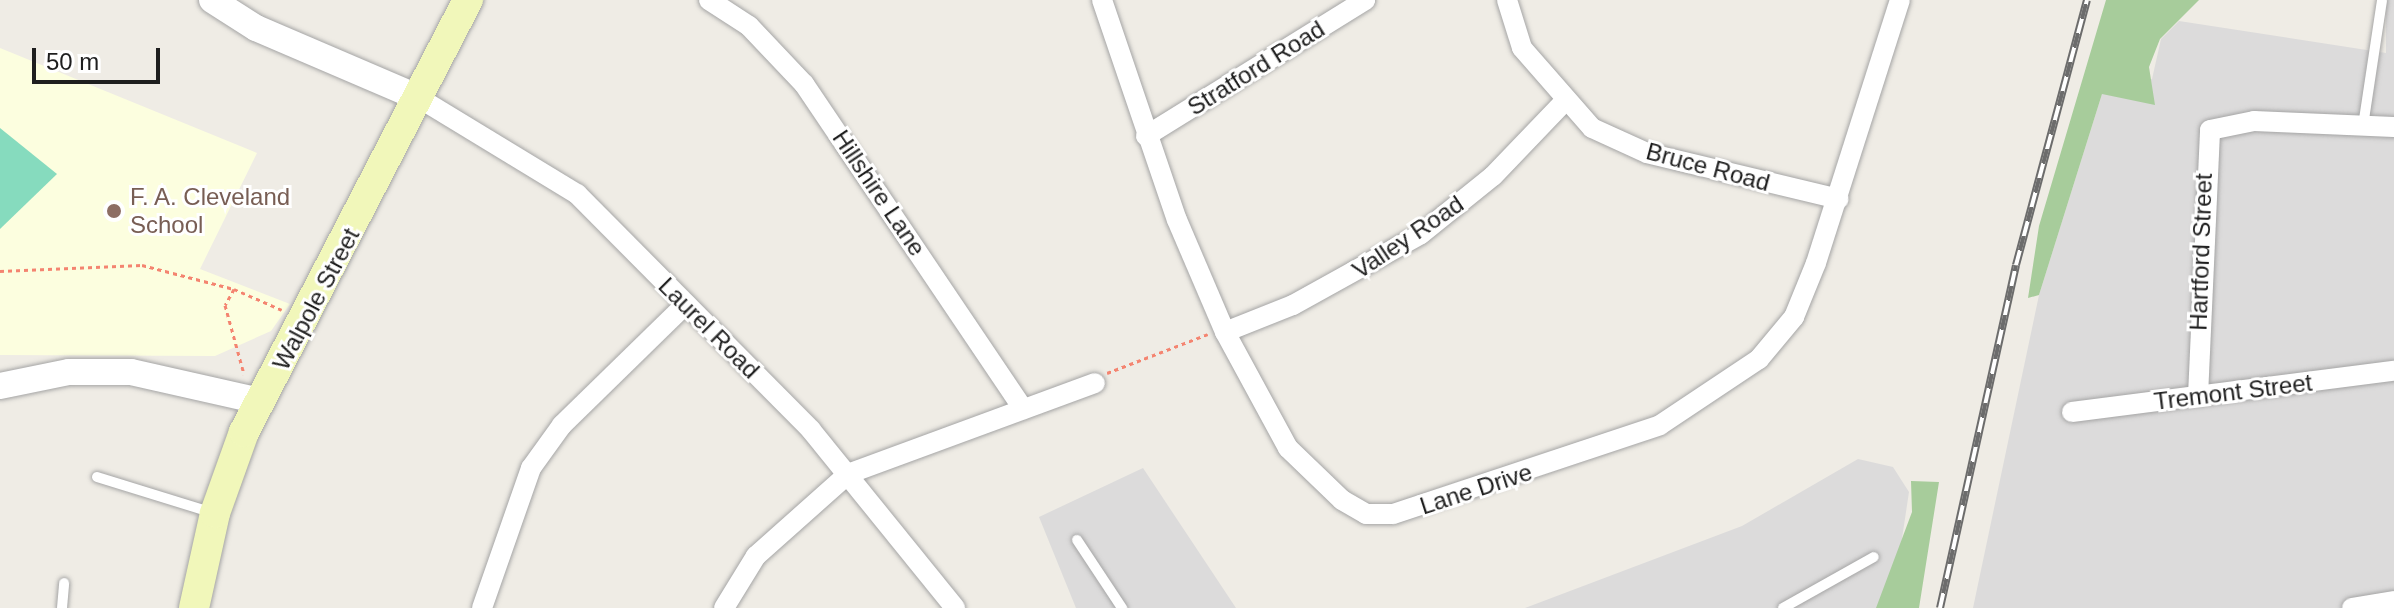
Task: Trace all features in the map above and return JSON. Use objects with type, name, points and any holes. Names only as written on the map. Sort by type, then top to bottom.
[{"type":"main road","name":"Walpole Street","points":[[197,607],[215,513],[249,396],[305,321],[468,0]]},
{"type":"street","points":[[212,0],[256,28],[419,98]]},
{"type":"street","name":"Hillshire Lane","points":[[709,0],[749,26],[804,84],[1023,409]]},
{"type":"street","name":"Lane Drive","points":[[1102,0],[1146,136],[1225,332],[1288,448],[1318,483],[1366,514],[1437,505],[1660,425],[1727,384],[1794,317],[1839,199],[1900,0]]},
{"type":"street","name":"Stratford Road","points":[[1146,136],[1365,0]]},
{"type":"street","name":"Bruce Road","points":[[1507,0],[1522,48],[1564,102],[1592,128],[1647,153],[1839,199]]},
{"type":"street","name":"Laurel Road","points":[[419,98],[559,179],[686,304],[848,474],[955,608]]},
{"type":"street","name":"Valley Road","points":[[1225,332],[1293,305],[1421,234],[1493,176],[1564,102]]},
{"type":"street","name":"Hartford Street","points":[[2198,396],[2204,160],[2210,130],[2230,123],[2363,126]]},
{"type":"street","points":[[2363,126],[2394,127]]},
{"type":"street","points":[[482,608],[531,468],[562,425],[686,304]]},
{"type":"street","points":[[0,386],[106,371],[249,396]]},
{"type":"street","name":"Tremont Street","points":[[2072,412],[2394,371]]},
{"type":"street","points":[[724,608],[756,556],[848,474],[1095,383]]},
{"type":"street","points":[[2352,608],[2394,601]]},
{"type":"lane","points":[[2363,126],[2382,0]]},
{"type":"lane","points":[[97,477],[215,513]]},
{"type":"lane","points":[[1077,540],[1122,608]]},
{"type":"lane","points":[[1783,608],[1874,557]]},
{"type":"lane","points":[[62,608],[64,583]]},
{"type":"path","points":[[0,271],[142,265],[234,289],[305,321]]},
{"type":"path","points":[[234,289],[225,305],[249,396]]},
{"type":"path","points":[[1095,383],[1161,350],[1225,332]]},
{"type":"shaded area","points":[[2386,0],[2394,0],[2394,608],[1973,608],[2039,295],[2102,94],[2152,79],[2161,39],[2179,21],[2386,53]]},
{"type":"shaded area","name":"F. A. Cleveland School","points":[[0,48],[257,153],[200,269],[290,304],[271,331],[215,356],[0,355]]},
{"type":"shaded area","points":[[1858,459],[1893,467],[1909,492],[1901,545],[1877,608],[1525,608],[1742,526]]},
{"type":"shaded area","points":[[1143,468],[1236,608],[1076,608],[1039,517]]},
{"type":"green space","points":[[2106,0],[2199,0],[2160,39],[2149,67],[2155,105],[2102,94],[2039,295],[2028,298],[2039,226]]},
{"type":"green space","points":[[0,128],[57,174],[0,229]]},
{"type":"green space","points":[[1911,481],[1939,482],[1919,608],[1876,608],[1912,512]]},
{"type":"railway","points":[[1940,608],[2016,265],[2087,0]]},
{"type":"place","name":"F. A. Cleveland School","points":[[114,211]]}]
